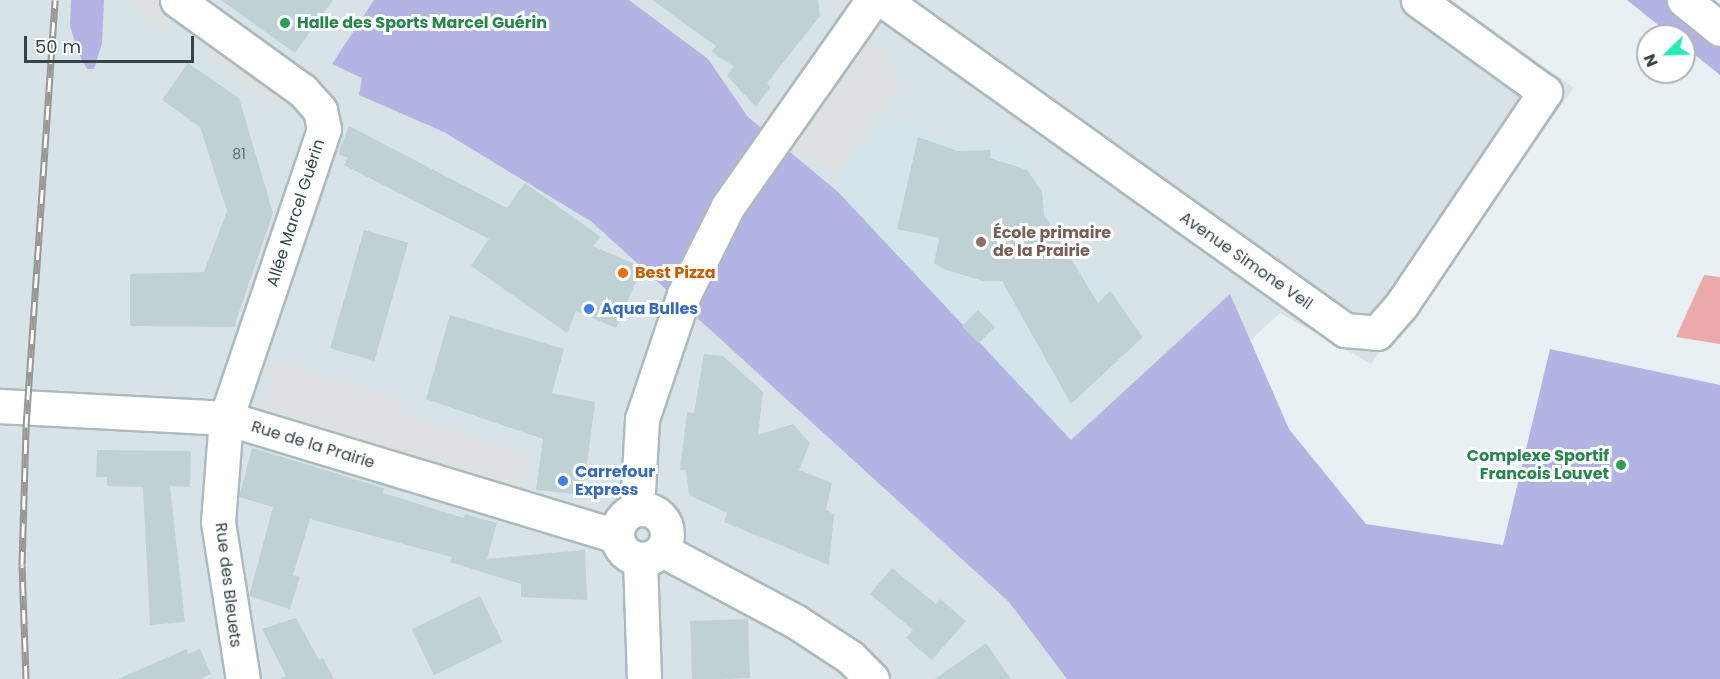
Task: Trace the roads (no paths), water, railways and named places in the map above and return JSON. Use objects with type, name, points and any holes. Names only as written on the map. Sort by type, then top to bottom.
[{"type":"street","name":"Allée Marcel Guérin","points":[[177,0],[302,90],[320,110],[324,129],[226,418]]},
{"type":"street","points":[[637,509],[642,419],[684,294],[728,206],[873,0]]},
{"type":"street","name":"Avenue Simone Veil","points":[[883,0],[1345,330],[1377,333],[1402,304],[1545,92],[1418,0]]},
{"type":"street","points":[[1684,0],[1720,29]]},
{"type":"street","name":"Rue de la Prairie","points":[[0,405],[226,418],[616,536]]},
{"type":"street","name":"Rue des Bleuets","points":[[226,418],[218,522],[243,679]]},
{"type":"street","points":[[644,679],[651,555],[668,535],[664,521],[652,510],[637,509],[622,519],[616,536],[628,556],[651,555],[795,621],[850,657],[872,679]]},
{"type":"railway","points":[[26,679],[22,565],[26,427],[55,0]]},
{"type":"place","name":"Halle des Sports Marcel Guérin","points":[[285,23]]},
{"type":"place","name":"École primaire de la Prairie","points":[[981,242]]},
{"type":"place","name":"Best Pizza","points":[[623,273]]},
{"type":"place","name":"Aqua Bulles","points":[[589,309]]},
{"type":"place","name":"Complexe Sportif Francois Louvet","points":[[1621,465]]},
{"type":"place","name":"Carrefour Express","points":[[563,481]]}]
